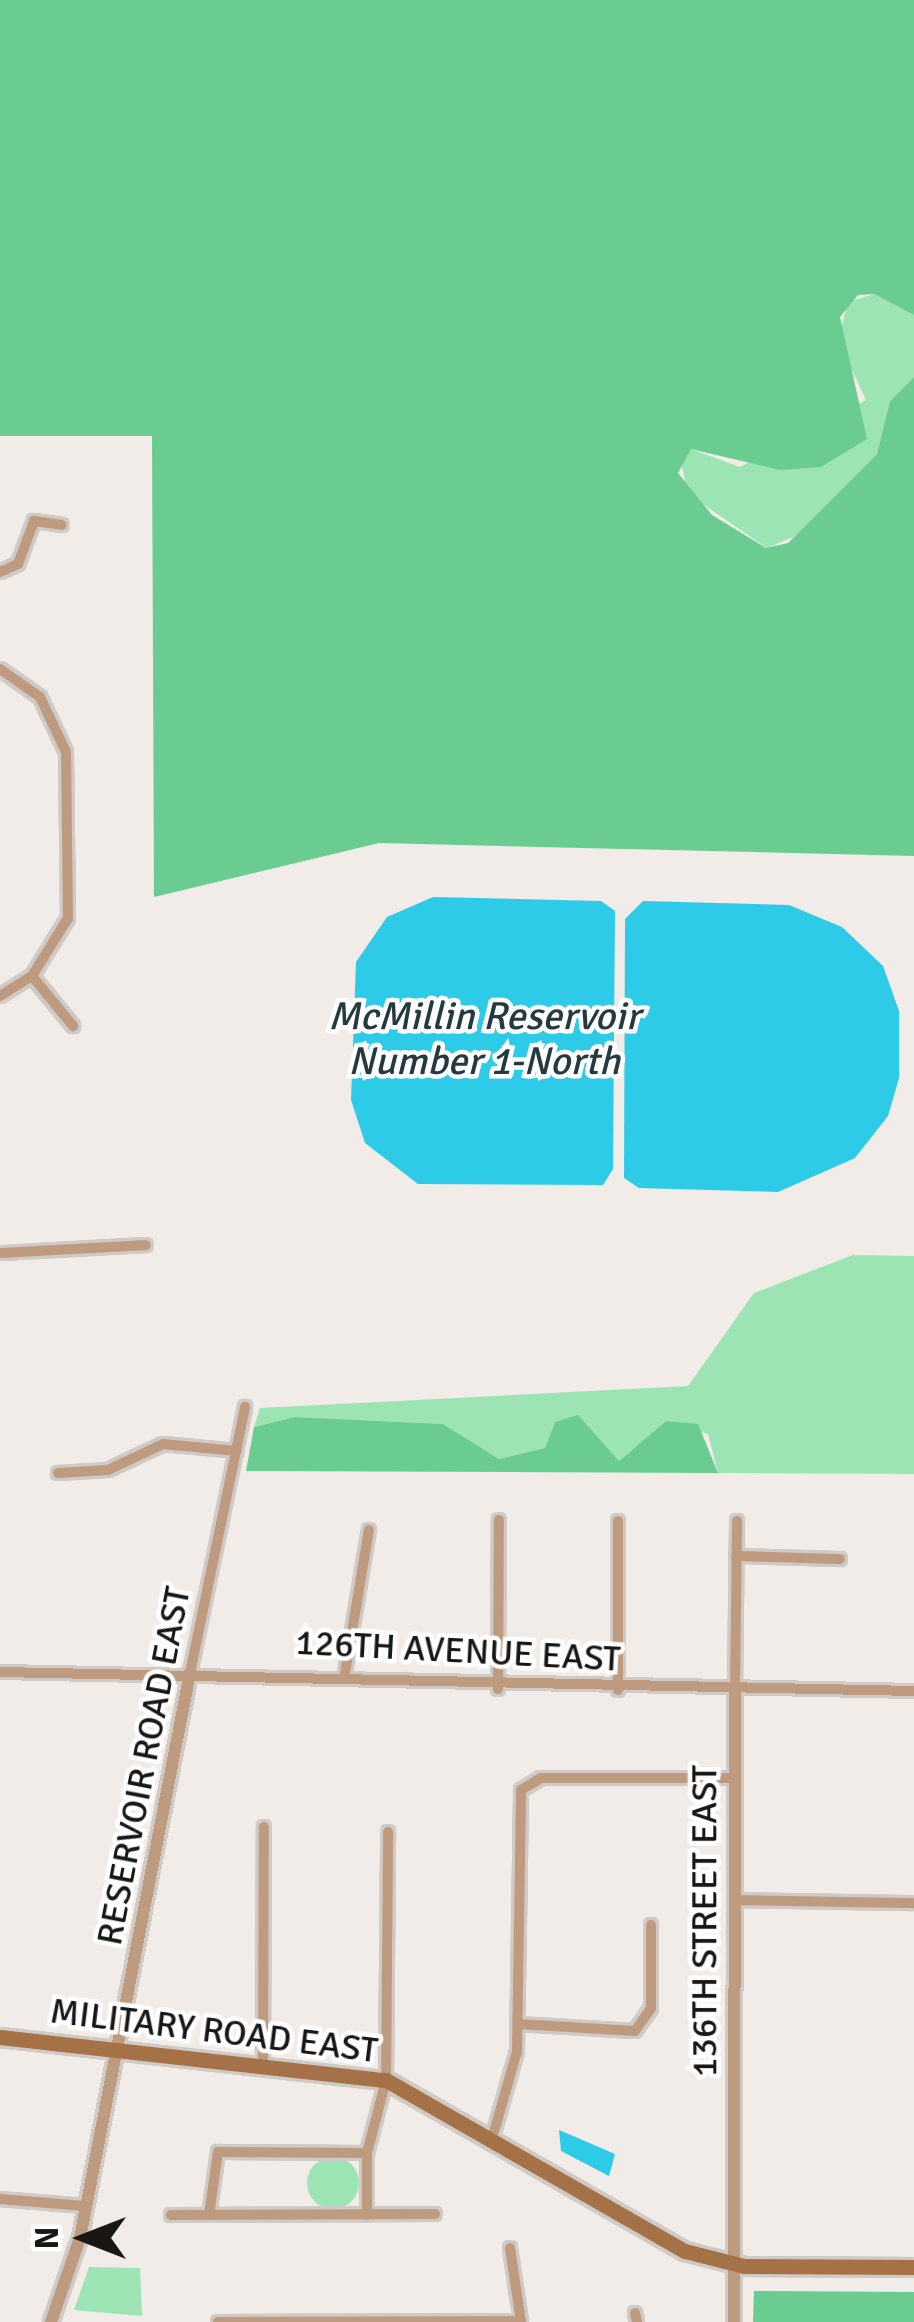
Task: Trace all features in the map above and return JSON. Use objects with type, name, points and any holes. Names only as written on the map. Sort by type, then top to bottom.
[{"type":"main road","name":"MILITARY ROAD EAST","points":[[0,2037],[386,2080],[494,2132],[685,2252],[734,2265],[914,2267]]},
{"type":"street","points":[[0,572],[18,564],[34,521],[62,525]]},
{"type":"street","points":[[0,669],[40,697],[66,752],[68,918],[32,976],[0,996]]},
{"type":"street","points":[[32,976],[73,1027]]},
{"type":"street","points":[[0,1253],[146,1245]]},
{"type":"street","name":"RESERVOIR ROAD EAST","points":[[51,2322],[86,2206],[120,2050],[245,1407]]},
{"type":"street","points":[[58,1474],[108,1470],[163,1444],[237,1451]]},
{"type":"street","points":[[497,1689],[499,1520]]},
{"type":"street","points":[[618,1521],[618,1690]]},
{"type":"street","name":"136TH STREET EAST","points":[[734,2322],[737,1521]]},
{"type":"street","points":[[345,1673],[369,1530]]},
{"type":"street","points":[[736,1556],[840,1559]]},
{"type":"street","name":"126TH AVENUE EAST","points":[[0,1672],[345,1673],[497,1689],[914,1691]]},
{"type":"street","points":[[494,2132],[518,2024],[527,1784],[736,1778]]},
{"type":"street","points":[[263,2063],[264,1828]]},
{"type":"street","points":[[368,2215],[367,2152],[386,2080],[388,1832]]},
{"type":"street","points":[[736,1900],[914,1903]]},
{"type":"street","points":[[518,2024],[612,2035],[641,2025],[651,1925]]},
{"type":"street","points":[[209,2215],[212,2155],[367,2152]]},
{"type":"street","points":[[0,2199],[86,2206]]},
{"type":"street","points":[[171,2215],[435,2215]]},
{"type":"street","points":[[218,2321],[521,2321],[511,2248]]},
{"type":"green space","points":[[0,0],[914,0],[914,315],[874,294],[858,295],[840,317],[867,439],[821,467],[780,470],[691,449],[678,473],[712,515],[766,548],[788,543],[877,454],[890,401],[914,377],[914,856],[379,843],[154,897],[152,436],[0,436]]},
{"type":"green space","points":[[874,294],[914,315],[914,377],[890,401],[877,454],[795,536],[767,548],[688,494],[680,458],[691,449],[740,467],[866,400],[838,340],[848,302]]},
{"type":"green space","points":[[853,1255],[914,1256],[914,1474],[718,1473],[708,1434],[666,1421],[619,1461],[555,1422],[545,1448],[499,1459],[443,1424],[295,1417],[254,1427],[260,1408],[688,1386],[754,1293]]},
{"type":"green space","points":[[578,1415],[619,1461],[666,1421],[698,1424],[718,1473],[246,1471],[254,1427],[295,1417],[443,1424],[499,1459],[545,1448],[555,1422]]},
{"type":"green space","points":[[333,2157],[351,2165],[359,2183],[351,2201],[333,2209],[315,2201],[307,2183],[315,2165]]},
{"type":"green space","points":[[89,2267],[140,2268],[142,2316],[74,2310]]},
{"type":"green space","points":[[754,2291],[914,2292],[914,2322],[753,2322]]},
{"type":"water","name":"McMillin Reservoir Number 1-North","points":[[433,897],[601,901],[615,911],[613,1169],[603,1185],[418,1184],[365,1143],[351,1100],[356,962],[387,917]]},
{"type":"water","points":[[643,901],[789,905],[842,927],[883,966],[899,1011],[899,1078],[888,1116],[855,1158],[778,1192],[639,1188],[624,1178],[625,919]]},
{"type":"water","points":[[559,2130],[615,2154],[609,2176],[561,2151]]}]
